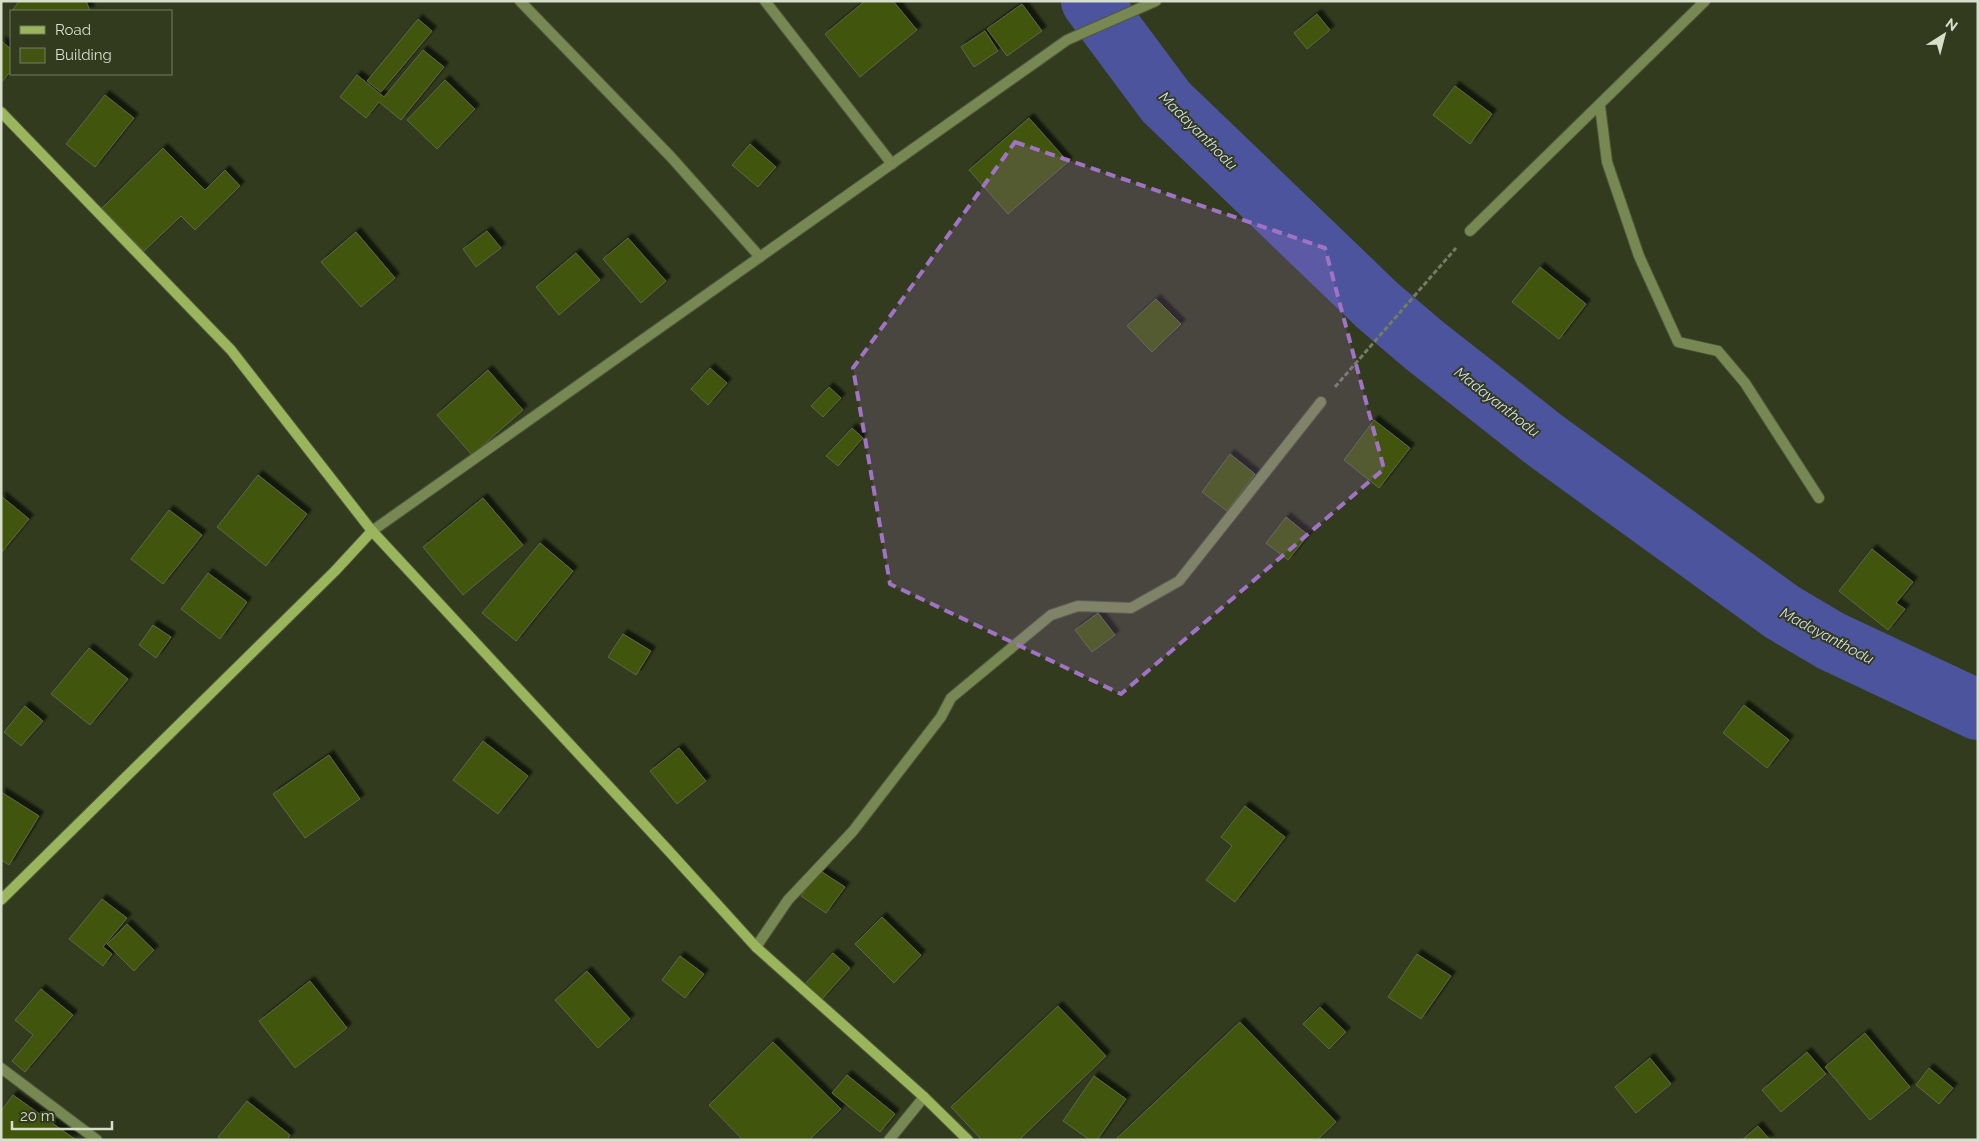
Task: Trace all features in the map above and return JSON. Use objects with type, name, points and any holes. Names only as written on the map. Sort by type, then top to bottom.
[{"type":"main road","points":[[1,112],[231,350],[372,531],[668,849],[756,947],[924,1097],[968,1140]]},
{"type":"main road","points":[[1,900],[328,578],[372,531]]},
{"type":"street","points":[[520,1],[671,157],[760,257]]},
{"type":"street","points":[[765,1],[892,164]]},
{"type":"street","points":[[372,531],[1067,40],[1156,1]]},
{"type":"street","points":[[1470,232],[1705,1]]},
{"type":"street","points":[[1600,106],[1607,162],[1639,256],[1678,342],[1718,351],[1745,383],[1819,498]]},
{"type":"street","points":[[756,947],[788,900],[853,831],[940,717],[951,698],[1051,615],[1078,606],[1131,608],[1179,581],[1322,402]]},
{"type":"street","points":[[1,1068],[98,1140]]},
{"type":"street","points":[[889,1140],[924,1097]]},
{"type":"path","points":[[1322,402],[1470,232]]},
{"type":"highlighted area","points":[[1015,142],[1325,248],[1384,469],[1121,694],[890,584],[853,368]]},
{"type":"building","points":[[19,1],[86,1],[90,10],[13,10]]},
{"type":"building","points":[[865,1],[893,1],[917,30],[860,77],[825,34]]},
{"type":"building","points":[[1022,4],[1042,31],[1007,56],[987,29]]},
{"type":"building","points":[[1317,14],[1330,30],[1307,49],[1294,33]]},
{"type":"building","points":[[418,19],[432,31],[381,92],[367,81]]},
{"type":"building","points":[[985,31],[998,51],[974,67],[961,47]]},
{"type":"building","points":[[1,41],[10,48],[10,72],[1,83]]},
{"type":"building","points":[[423,50],[444,67],[401,120],[379,102],[366,118],[340,97],[357,75],[384,97]]},
{"type":"building","points":[[445,80],[475,109],[437,149],[407,120]]},
{"type":"building","points":[[1455,86],[1492,114],[1470,144],[1433,115]]},
{"type":"building","points":[[105,95],[134,118],[95,167],[66,144]]},
{"type":"building","points":[[1029,118],[1068,162],[1008,214],[969,170]]},
{"type":"building","points":[[750,144],[776,167],[758,187],[732,165]]},
{"type":"building","points":[[163,148],[205,190],[225,170],[240,186],[195,230],[181,216],[144,251],[102,208]]},
{"type":"building","points":[[487,231],[501,248],[476,267],[463,249]]},
{"type":"building","points":[[356,232],[395,278],[361,307],[321,262]]},
{"type":"building","points":[[628,238],[666,281],[641,303],[603,259]]},
{"type":"building","points":[[576,253],[600,280],[559,315],[536,287]]},
{"type":"building","points":[[1540,267],[1586,304],[1559,339],[1512,302]]},
{"type":"building","points":[[1156,299],[1181,324],[1152,352],[1127,326]]},
{"type":"building","points":[[710,368],[727,383],[708,405],[691,389]]},
{"type":"building","points":[[488,370],[523,410],[472,455],[437,415]]},
{"type":"building","points":[[829,387],[841,398],[823,417],[811,406]]},
{"type":"building","points":[[1374,420],[1410,448],[1379,488],[1344,460]]},
{"type":"building","points":[[852,428],[863,438],[838,466],[826,456]]},
{"type":"building","points":[[1230,454],[1255,474],[1227,511],[1202,492]]},
{"type":"building","points":[[258,475],[307,514],[266,566],[217,527]]},
{"type":"building","points":[[1,496],[29,519],[1,553]]},
{"type":"building","points":[[483,498],[523,545],[463,595],[423,547]]},
{"type":"building","points":[[169,510],[202,535],[163,584],[131,559]]},
{"type":"building","points":[[1286,517],[1308,535],[1288,560],[1266,543]]},
{"type":"building","points":[[540,543],[573,571],[516,641],[482,613]]},
{"type":"building","points":[[1872,549],[1913,582],[1896,603],[1905,609],[1888,630],[1839,591]]},
{"type":"building","points":[[208,573],[247,602],[220,639],[181,609]]},
{"type":"building","points":[[1098,613],[1115,635],[1092,652],[1075,630]]},
{"type":"building","points":[[153,625],[171,637],[156,658],[139,645]]},
{"type":"building","points":[[623,634],[651,651],[636,675],[608,657]]},
{"type":"building","points":[[89,648],[128,679],[90,725],[51,694]]},
{"type":"building","points":[[1744,705],[1789,740],[1767,768],[1723,733]]},
{"type":"building","points":[[25,706],[43,721],[21,746],[4,732]]},
{"type":"building","points":[[483,741],[528,776],[498,814],[453,780]]},
{"type":"building","points":[[679,748],[706,781],[677,804],[650,771]]},
{"type":"building","points":[[329,755],[360,799],[305,838],[273,794]]},
{"type":"building","points":[[1,792],[39,816],[9,865],[1,860]]},
{"type":"building","points":[[1245,806],[1285,837],[1235,902],[1206,880],[1232,846],[1221,837]]},
{"type":"building","points":[[819,870],[845,887],[826,913],[801,896]]},
{"type":"building","points":[[102,899],[127,918],[103,947],[112,954],[103,966],[69,939]]},
{"type":"building","points":[[882,917],[921,955],[894,983],[855,944]]},
{"type":"building","points":[[127,924],[154,950],[134,971],[107,944]]},
{"type":"building","points":[[833,953],[850,968],[822,999],[805,984]]},
{"type":"building","points":[[1417,954],[1451,976],[1421,1019],[1388,997]]},
{"type":"building","points":[[680,956],[704,974],[685,998],[662,980]]},
{"type":"building","points":[[587,971],[630,1019],[598,1048],[555,1000]]},
{"type":"building","points":[[310,981],[347,1028],[295,1068],[259,1021]]},
{"type":"building","points":[[41,989],[73,1015],[25,1072],[12,1061],[33,1035],[15,1020]]},
{"type":"building","points":[[1058,1006],[1106,1056],[1019,1140],[982,1140],[951,1107]]},
{"type":"building","points":[[1320,1007],[1346,1032],[1329,1049],[1303,1024]]},
{"type":"building","points":[[1240,1022],[1336,1122],[1317,1140],[1115,1140]]},
{"type":"building","points":[[1865,1033],[1910,1087],[1870,1120],[1825,1067]]},
{"type":"building","points":[[773,1042],[841,1109],[809,1140],[743,1140],[709,1105]]},
{"type":"building","points":[[1807,1052],[1826,1074],[1781,1112],[1762,1090]]},
{"type":"building","points":[[1650,1058],[1671,1084],[1636,1113],[1615,1087]]},
{"type":"building","points":[[1929,1068],[1953,1088],[1939,1104],[1916,1085]]},
{"type":"building","points":[[847,1075],[895,1114],[880,1132],[832,1093]]},
{"type":"building","points":[[1094,1076],[1126,1099],[1097,1140],[1090,1140],[1063,1121]]},
{"type":"building","points":[[13,1095],[76,1140],[1,1140],[1,1111]]},
{"type":"building","points":[[247,1101],[290,1135],[287,1140],[222,1140],[218,1137]]},
{"type":"building","points":[[1758,1126],[1770,1140],[1742,1140]]},
{"type":"waterway","name":"Madayanthodu","points":[[1091,1],[1166,102],[1377,305],[1424,345],[1546,441],[1782,612],[1831,641],[1978,710]]}]
